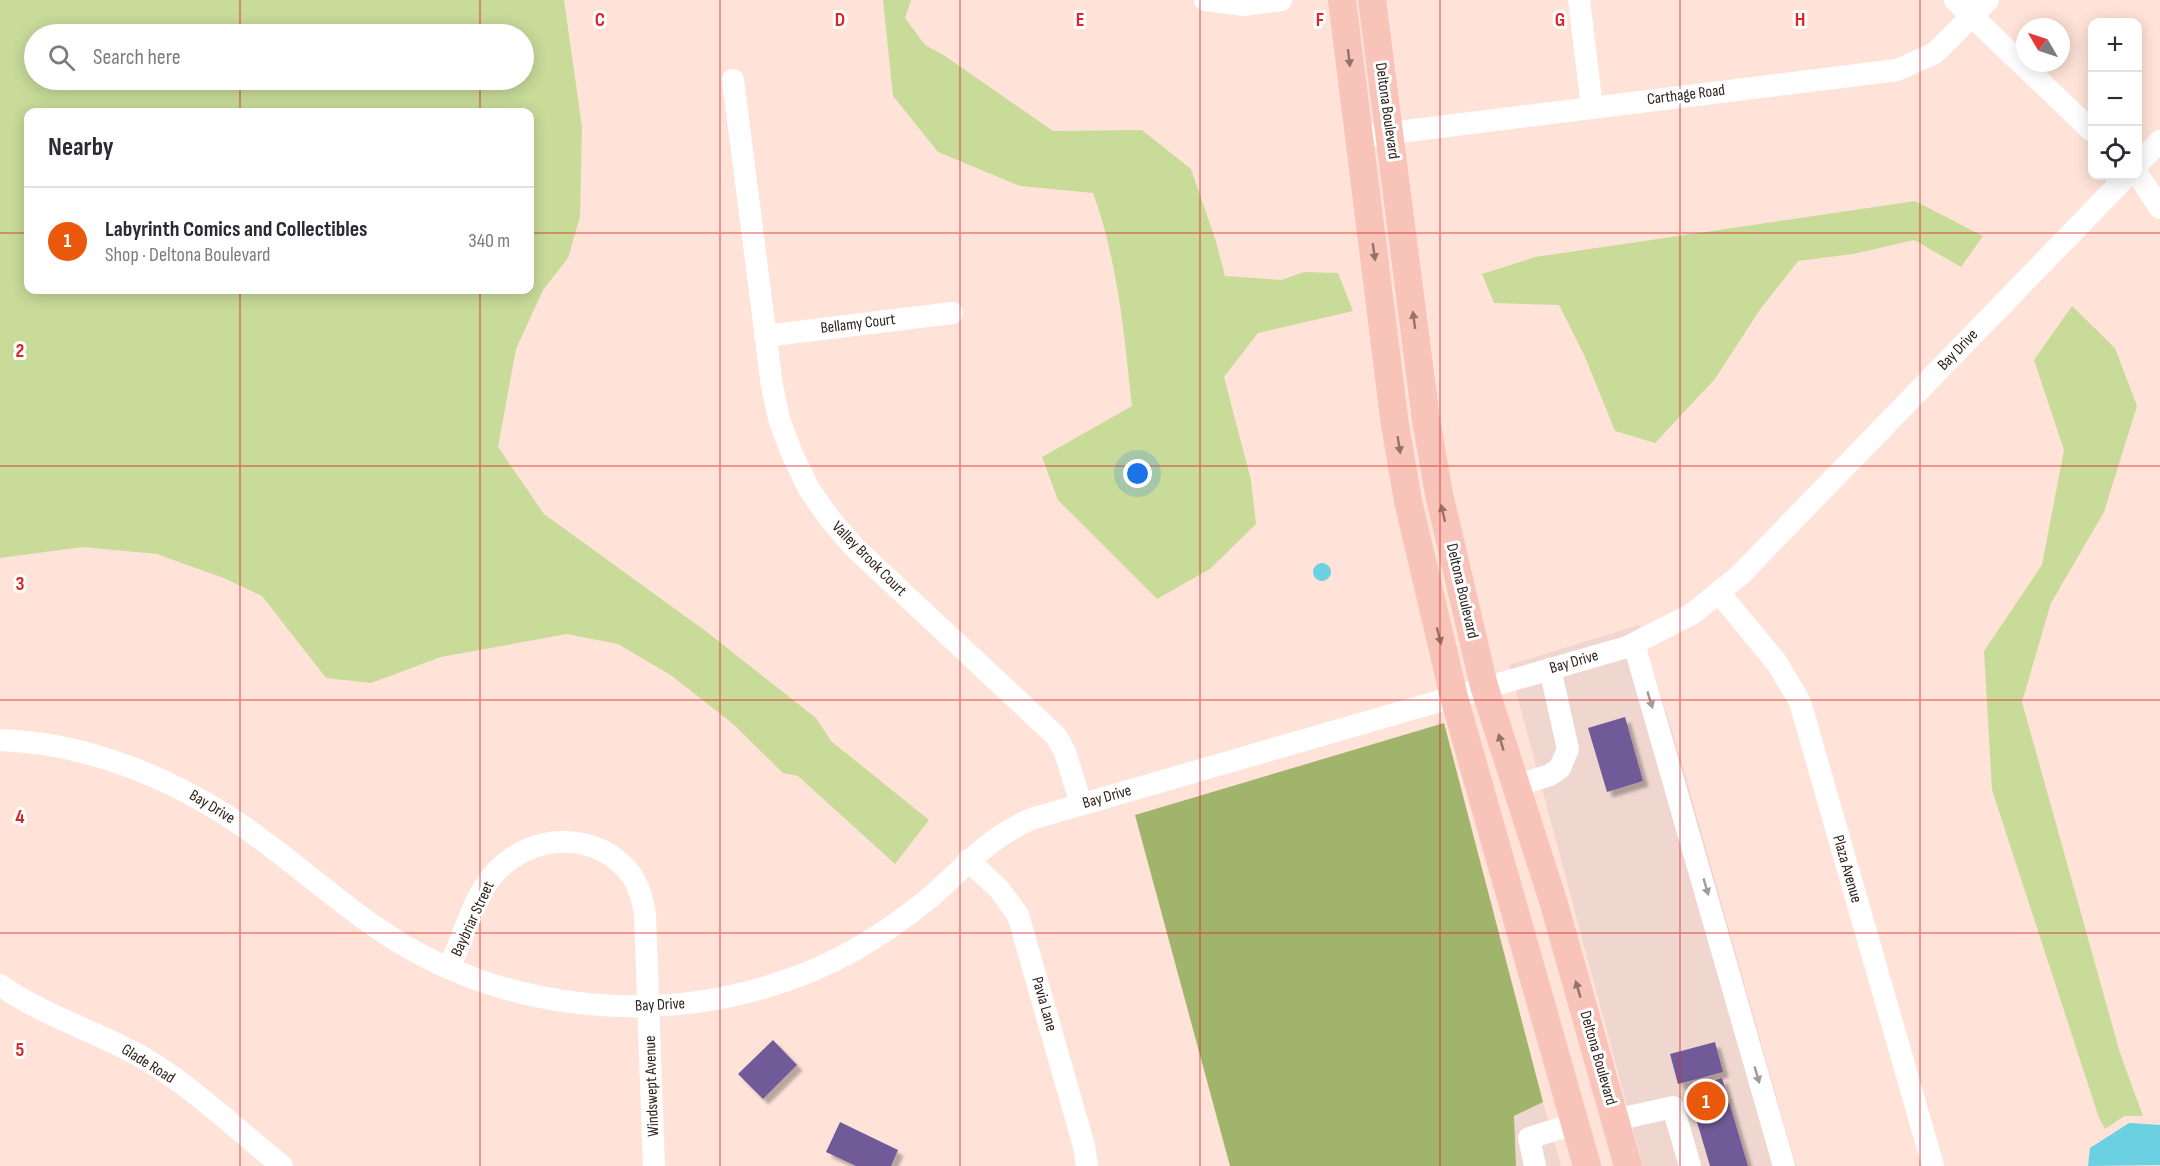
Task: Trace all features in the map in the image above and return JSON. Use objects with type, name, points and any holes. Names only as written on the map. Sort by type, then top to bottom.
[{"type":"main road","name":"Deltona Boulevard","points":[[1342,0],[1395,425],[1408,501],[1454,697],[1587,1166]]},
{"type":"main road","name":"Deltona Boulevard","points":[[1372,0],[1428,431],[1439,494],[1484,686],[1554,904],[1628,1166]]},
{"type":"main road","points":[[1573,1120],[1613,1113]]},
{"type":"street","points":[[1205,0],[1244,5],[1281,0]]},
{"type":"street","points":[[1579,0],[1592,107]]},
{"type":"street","points":[[1955,0],[2088,127]]},
{"type":"street","name":"Carthage Road","points":[[1359,137],[1897,70],[1935,53],[1988,0]]},
{"type":"street","name":"Valley Brook Court","points":[[733,80],[772,386],[782,428],[809,489],[854,547],[1056,736],[1065,752],[1081,804]]},
{"type":"street","points":[[2142,160],[2160,141]]},
{"type":"street","name":"Bay Drive","points":[[0,740],[86,753],[164,781],[241,825],[377,928],[449,968],[492,985],[536,997],[582,1004],[649,1007],[694,1003],[742,994],[823,966],[894,925],[928,899],[968,860],[1006,830],[1031,819],[1634,644],[1692,614],[1720,594],[2123,180]]},
{"type":"street","points":[[2141,180],[2160,208]]},
{"type":"street","name":"Bellamy Court","points":[[765,336],[952,312]]},
{"type":"street","name":"Plaza Avenue","points":[[1720,594],[1777,663],[1800,702],[1933,1166]]},
{"type":"street","points":[[1634,644],[1784,1166]]},
{"type":"street","points":[[1515,786],[1550,775],[1560,768],[1568,749],[1550,669]]},
{"type":"street","name":"Baybriar Street","points":[[449,968],[484,889],[507,861],[525,850],[543,844],[576,842],[593,846],[622,863],[633,877],[641,894],[645,915],[649,1007]]},
{"type":"street","name":"Pavia Lane","points":[[968,860],[999,889],[1018,915],[1084,1146],[1087,1166]]},
{"type":"street","name":"Glade Road","points":[[0,985],[55,1018],[110,1040],[142,1057],[175,1079],[282,1166]]},
{"type":"street","name":"Windswept Avenue","points":[[649,1007],[654,1166]]},
{"type":"street","points":[[1613,1113],[1673,1107],[1690,1166]]},
{"type":"street","points":[[1535,1166],[1529,1138],[1573,1120]]},
{"type":"shaded area","points":[[1639,625],[1681,760],[1796,1166],[1643,1166],[1509,665]]},
{"type":"shaded area","points":[[1543,1102],[1561,1166],[1516,1166],[1514,1116]]},
{"type":"green space","points":[[0,0],[564,0],[582,127],[580,217],[568,258],[543,290],[516,349],[498,447],[544,514],[707,632],[816,718],[831,741],[929,820],[895,864],[798,776],[783,773],[733,724],[672,676],[618,644],[567,634],[441,657],[371,683],[326,678],[262,596],[226,579],[157,554],[83,547],[0,558]]},
{"type":"green space","points":[[883,0],[911,0],[905,18],[925,45],[945,56],[1053,131],[1142,130],[1191,169],[1215,238],[1225,276],[1281,280],[1304,272],[1338,273],[1353,311],[1258,333],[1224,377],[1251,480],[1256,524],[1210,569],[1157,599],[1058,500],[1042,457],[1132,406],[1114,271],[1102,219],[1093,193],[1020,186],[938,152],[893,96]]},
{"type":"green space","points":[[1915,201],[1983,236],[1961,267],[1914,240],[1853,254],[1798,261],[1759,311],[1715,379],[1655,443],[1615,431],[1585,357],[1559,305],[1494,303],[1482,274],[1535,257]]},
{"type":"green space","points":[[2072,306],[2115,348],[2137,406],[2104,512],[2051,603],[2022,702],[2120,1053],[2143,1116],[2124,1116],[2105,1129],[2099,1118],[1992,790],[1984,651],[2042,565],[2064,450],[2034,360]]},
{"type":"green space","points":[[1444,723],[1543,1102],[1514,1116],[1516,1166],[1230,1166],[1135,815]]},
{"type":"water","points":[[1322,563],[1328,566],[1331,572],[1328,578],[1322,581],[1316,578],[1313,572],[1316,566]]},
{"type":"water","points":[[2129,1123],[2160,1125],[2160,1165],[2088,1166],[2090,1148]]},
{"type":"building","points":[[1625,717],[1643,781],[1607,792],[1588,728]]},
{"type":"building","points":[[773,1040],[797,1065],[763,1099],[738,1074]]},
{"type":"building","points":[[1715,1042],[1723,1072],[1678,1084],[1670,1054]]},
{"type":"building","points":[[1722,1078],[1748,1166],[1710,1166],[1687,1088]]},
{"type":"building","points":[[840,1122],[898,1150],[891,1166],[856,1166],[826,1152]]},
{"type":"place","name":"Labyrinth Comics and Collectibles","points":[[1706,1101]]}]
